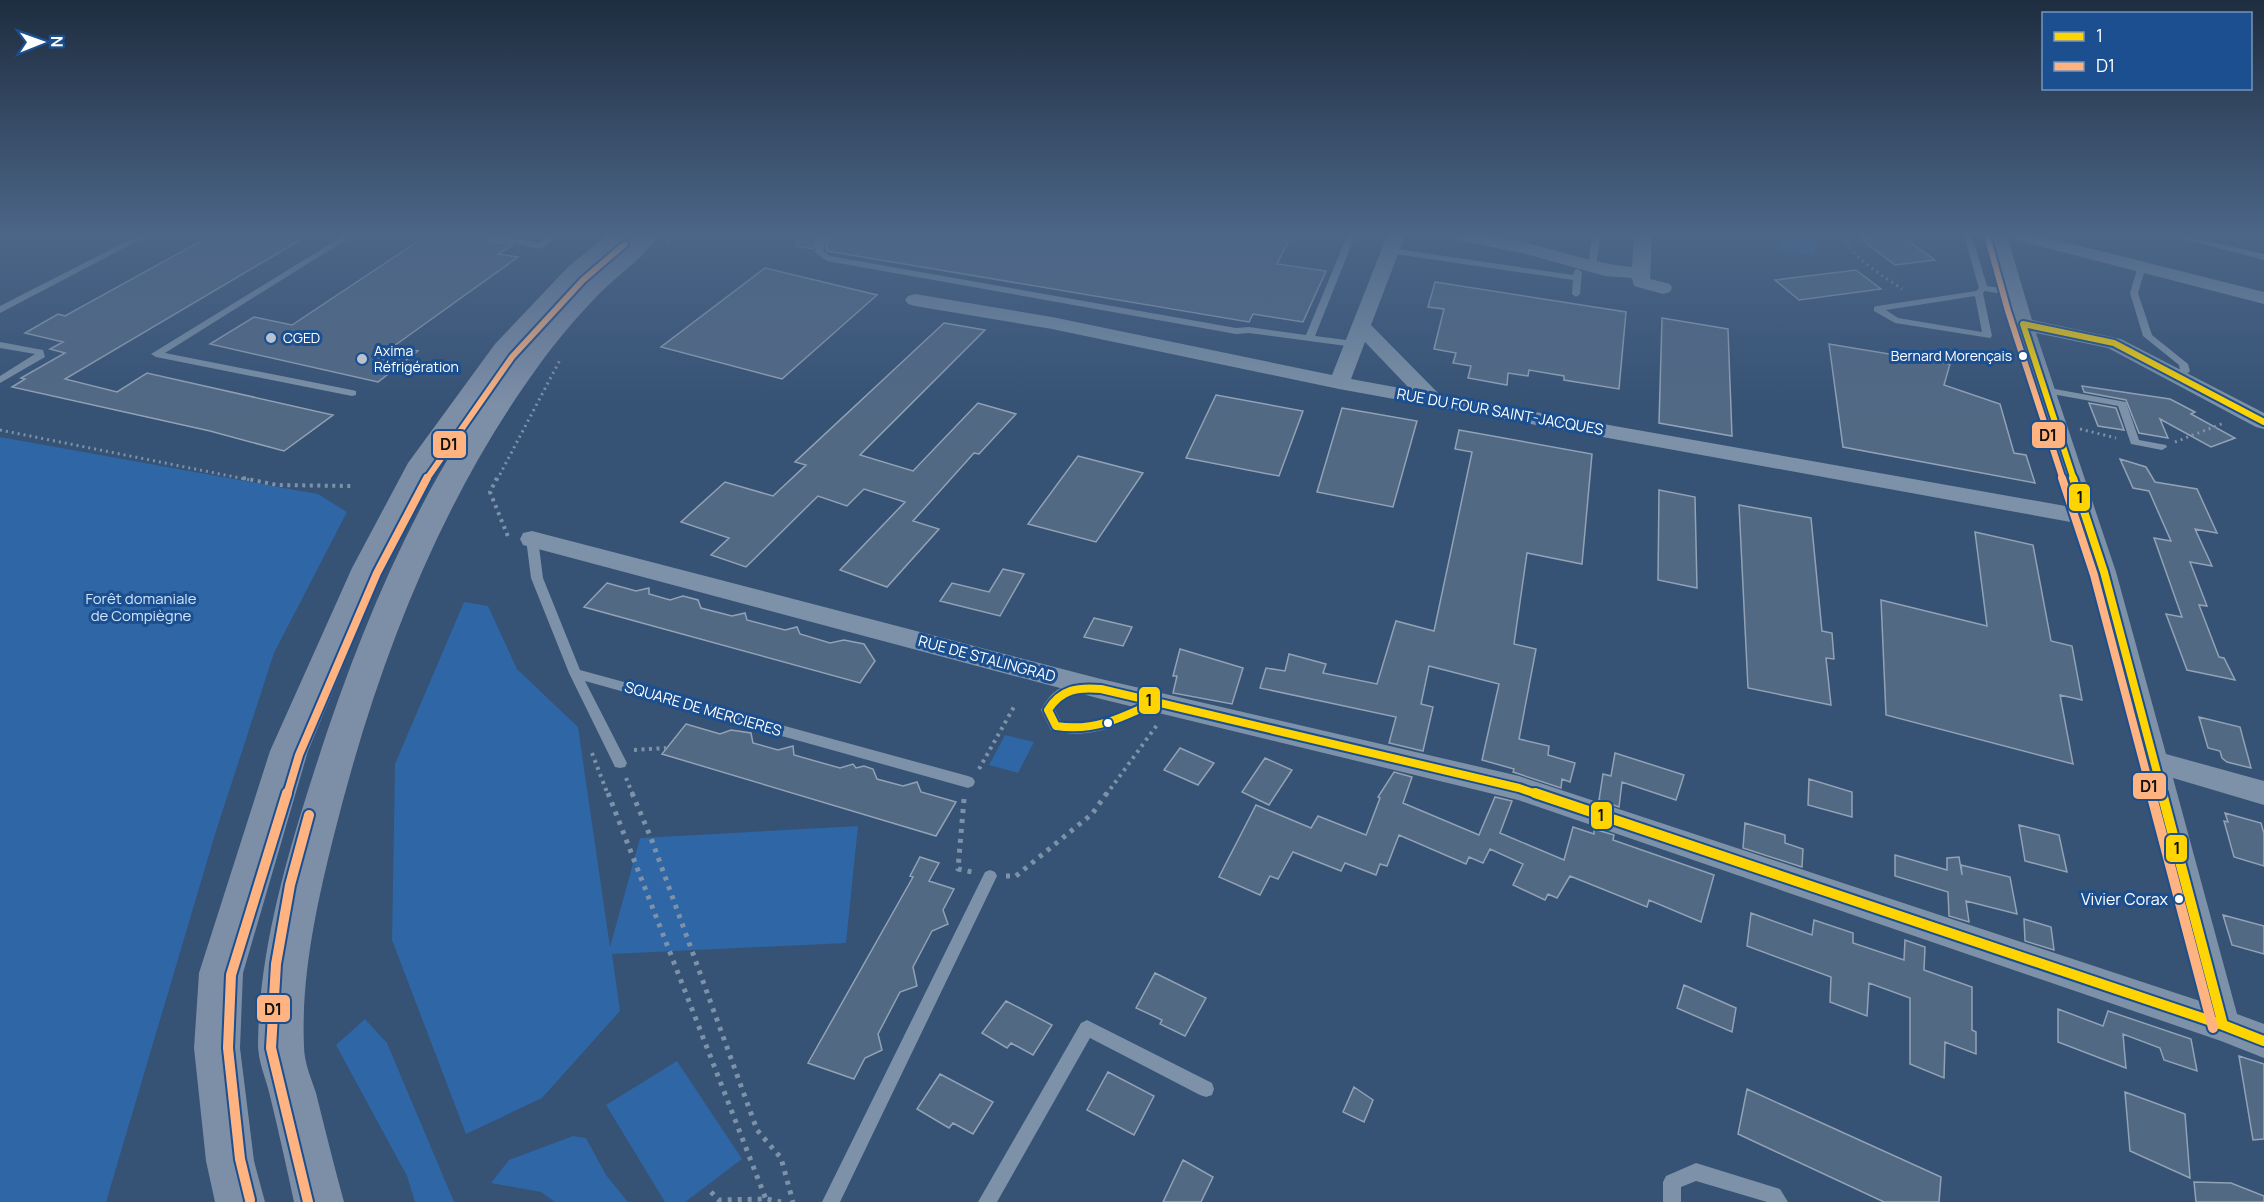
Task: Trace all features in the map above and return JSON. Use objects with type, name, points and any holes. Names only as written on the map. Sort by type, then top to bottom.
[{"type":"main road","points":[[240,1202],[230,1161],[218,1048],[221,973],[289,752],[368,568],[423,463],[504,350],[557,292]]},
{"type":"main road","points":[[319,1202],[281,1048],[286,966],[300,886],[334,763],[376,643],[432,515],[477,435],[523,369],[588,292]]},
{"type":"street","points":[[1339,383],[1375,292]]},
{"type":"street","points":[[2241,292],[2264,298]]},
{"type":"street","points":[[2013,293],[2104,572],[2223,1025]]},
{"type":"street","name":"RUE DU FOUR SAINT-JACQUES","points":[[915,300],[1052,323],[1339,383],[2086,517]]},
{"type":"street","points":[[2023,324],[2114,343],[2256,418]]},
{"type":"street","points":[[1358,336],[1433,400]]},
{"type":"street","name":"RUE DE STALINGRAD","points":[[532,539],[1162,704],[1519,788],[2223,1025],[2264,1041]]},
{"type":"street","points":[[2152,761],[2264,793]]},
{"type":"lane","points":[[0,310],[35,292]]},
{"type":"lane","points":[[257,292],[156,354],[352,393]]},
{"type":"lane","points":[[1018,292],[1236,331],[1249,330],[1309,339],[1358,336]]},
{"type":"lane","points":[[1309,339],[1328,292]]},
{"type":"lane","points":[[1970,292],[1877,309],[1895,320],[1988,336],[1981,292]]},
{"type":"lane","points":[[2003,292],[2013,293]]},
{"type":"lane","points":[[2134,292],[2148,336],[2183,364],[2185,371],[2175,375]]},
{"type":"lane","points":[[0,345],[40,352],[40,357],[0,380]]},
{"type":"lane","points":[[2044,390],[2122,404],[2135,442],[2162,447]]},
{"type":"lane","points":[[532,539],[537,578],[575,673],[618,759]]},
{"type":"lane","name":"SQUARE DE MERCIERES","points":[[575,673],[968,782]]},
{"type":"lane","points":[[1101,688],[1071,687],[1054,698],[1048,710],[1056,726],[1069,731],[1092,730],[1162,704]]},
{"type":"lane","points":[[831,1202],[990,876]]},
{"type":"lane","points":[[987,1202],[1087,1028],[1206,1089]]},
{"type":"lane","points":[[1672,1202],[1672,1182],[1696,1172],[1774,1195],[1779,1202]]},
{"type":"path","points":[[1910,292],[1930,300]]},
{"type":"path","points":[[2162,447],[2256,418]]},
{"type":"path","points":[[2056,424],[2135,442]]},
{"type":"path","points":[[0,430],[277,485],[352,486]]},
{"type":"path","points":[[1015,705],[984,765],[968,782],[962,808],[958,869],[990,876],[1016,876],[1092,814],[1162,704]]},
{"type":"path","points":[[666,748],[632,750],[618,759],[651,838],[758,1130],[781,1158],[793,1202]]},
{"type":"path","points":[[711,1192],[719,1200],[767,1199],[781,1202]]},
{"type":"green space","name":"Forêt domaniale de Compiègne","points":[[0,437],[318,494],[347,512],[274,653],[216,831],[106,1202],[0,1202]]},
{"type":"green space","points":[[464,602],[488,606],[517,669],[578,727],[610,947],[640,838],[858,826],[846,943],[612,954],[620,1011],[542,1098],[466,1134],[392,940],[395,764]]},
{"type":"green space","points":[[1005,735],[1034,742],[1018,773],[989,765]]},
{"type":"green space","points":[[365,1019],[387,1043],[454,1202],[415,1202],[407,1176],[336,1045]]},
{"type":"green space","points":[[677,1061],[742,1159],[685,1202],[665,1202],[606,1105]]},
{"type":"green space","points":[[573,1136],[586,1138],[606,1175],[628,1202],[555,1202],[541,1192],[491,1183],[509,1160]]},
{"type":"building","points":[[108,292],[212,292],[65,379],[117,392],[147,373],[333,415],[284,451],[210,431],[12,387],[25,379],[21,378],[65,353],[50,349],[63,342],[25,333],[58,314],[65,316]]},
{"type":"building","points":[[342,292],[469,292],[394,346],[418,351],[378,382],[210,344],[254,317],[292,325]]},
{"type":"building","points":[[733,292],[865,292],[877,295],[782,379],[661,347]]},
{"type":"building","points":[[1071,292],[1316,292],[1303,322],[1253,314],[1249,322]]},
{"type":"building","points":[[1432,292],[1499,292],[1626,312],[1619,389],[1564,380],[1564,376],[1529,370],[1528,376],[1508,373],[1507,385],[1468,378],[1471,366],[1453,363],[1456,353],[1434,349],[1444,309],[1428,307]]},
{"type":"building","points":[[1790,292],[1858,292],[1799,300]]},
{"type":"building","points":[[1662,318],[1728,329],[1732,436],[1659,423]]},
{"type":"building","points":[[944,323],[985,330],[860,455],[913,471],[978,403],[1016,414],[979,454],[974,453],[913,521],[939,529],[887,587],[840,570],[905,502],[864,489],[847,506],[818,496],[746,567],[711,555],[729,538],[681,522],[725,482],[773,496],[806,465],[795,462]]},
{"type":"building","points":[[1829,344],[1950,364],[1944,385],[2000,404],[2014,453],[2026,455],[2035,483],[1843,447]]},
{"type":"building","points":[[2082,386],[2170,399],[2195,412],[2191,414],[2235,438],[2211,447],[2160,419],[2168,438],[2139,433],[2126,400],[2084,392]]},
{"type":"building","points":[[1216,395],[1303,411],[1279,476],[1186,458]]},
{"type":"building","points":[[2089,403],[2116,408],[2124,430],[2098,426]]},
{"type":"building","points":[[1342,408],[1417,421],[1393,507],[1317,492]]},
{"type":"building","points":[[1459,430],[1592,454],[1582,564],[1527,553],[1514,644],[1536,649],[1519,739],[1549,746],[1548,755],[1575,763],[1570,782],[1562,779],[1561,788],[1513,772],[1514,769],[1482,760],[1499,684],[1429,666],[1421,704],[1433,707],[1423,751],[1389,743],[1396,717],[1260,688],[1266,668],[1285,671],[1289,654],[1326,664],[1323,673],[1377,684],[1396,621],[1434,631],[1472,452],[1455,449]]},
{"type":"building","points":[[1078,456],[1143,473],[1096,542],[1028,524]]},
{"type":"building","points":[[2120,459],[2146,467],[2155,482],[2197,489],[2217,533],[2195,529],[2212,566],[2190,562],[2207,606],[2199,605],[2219,657],[2224,658],[2235,680],[2187,670],[2166,614],[2182,617],[2154,538],[2171,541],[2149,491],[2133,488]]},
{"type":"building","points":[[1659,490],[1695,497],[1697,588],[1658,580]]},
{"type":"building","points":[[1739,505],[1811,518],[1822,631],[1832,633],[1834,659],[1826,658],[1831,705],[1748,688]]},
{"type":"building","points":[[1975,532],[2033,545],[2051,641],[2072,646],[2082,700],[2060,695],[2073,764],[1886,715],[1881,600],[1987,626]]},
{"type":"building","points":[[1003,569],[1024,574],[1000,616],[940,601],[952,583],[989,592]]},
{"type":"building","points":[[607,583],[636,591],[649,588],[649,594],[670,600],[683,596],[698,600],[701,608],[732,616],[745,613],[747,620],[785,630],[797,627],[800,634],[830,643],[844,640],[864,644],[875,661],[860,683],[584,607]]},
{"type":"building","points":[[1094,618],[1132,627],[1123,646],[1084,637]]},
{"type":"building","points":[[1180,649],[1243,668],[1232,704],[1173,693],[1177,676],[1173,676]]},
{"type":"building","points":[[2199,717],[2240,727],[2251,768],[2227,762],[2222,758],[2220,751],[2208,748]]},
{"type":"building","points":[[686,724],[720,734],[731,730],[751,733],[753,743],[778,750],[793,746],[794,755],[840,768],[853,764],[856,768],[864,766],[873,769],[877,779],[903,786],[917,782],[921,792],[956,802],[936,836],[662,754]]},
{"type":"building","points":[[1180,748],[1214,763],[1198,785],[1164,770]]},
{"type":"building","points":[[1615,753],[1684,775],[1676,800],[1622,782],[1619,807],[1599,800],[1603,774],[1611,776]]},
{"type":"building","points":[[1265,758],[1292,770],[1269,805],[1242,792]]},
{"type":"building","points":[[1394,772],[1412,777],[1403,803],[1479,835],[1495,797],[1512,801],[1500,833],[1564,860],[1573,827],[1594,834],[1594,829],[1614,835],[1613,840],[1714,875],[1701,922],[1649,900],[1647,907],[1570,876],[1557,898],[1548,894],[1545,900],[1513,885],[1523,864],[1490,849],[1483,863],[1469,857],[1466,864],[1399,835],[1387,866],[1380,864],[1376,875],[1345,863],[1341,871],[1293,852],[1278,879],[1270,876],[1260,895],[1219,877],[1256,805],[1311,828],[1318,816],[1366,835],[1380,798],[1378,797]]},
{"type":"building","points":[[1809,779],[1852,792],[1852,817],[1808,805]]},
{"type":"building","points":[[2225,813],[2261,823],[2264,833],[2264,866],[2234,857],[2224,821],[2228,822]]},
{"type":"building","points":[[1745,823],[1785,835],[1785,843],[1803,849],[1802,867],[1743,848]]},
{"type":"building","points":[[2019,825],[2059,835],[2067,872],[2025,861]]},
{"type":"building","points":[[1895,855],[1947,870],[1947,858],[1959,857],[1962,875],[1961,865],[2010,877],[2017,914],[1966,901],[1969,922],[1949,916],[1948,892],[1895,876]]},
{"type":"building","points":[[920,857],[939,863],[929,881],[954,889],[943,910],[948,924],[932,931],[913,967],[917,986],[900,992],[878,1034],[882,1050],[865,1058],[854,1079],[808,1063],[913,877],[910,876]]},
{"type":"building","points":[[1751,913],[1812,935],[1814,920],[1853,933],[1853,943],[1904,960],[1905,940],[1925,947],[1924,970],[1972,987],[1972,1030],[1976,1032],[1976,1054],[1945,1042],[1944,1078],[1910,1064],[1910,998],[1869,983],[1867,1016],[1830,1002],[1831,977],[1747,946]]},
{"type":"building","points":[[2223,915],[2264,926],[2264,954],[2232,945]]},
{"type":"building","points":[[2024,919],[2051,927],[2054,950],[2025,941]]},
{"type":"building","points":[[1155,973],[1206,998],[1185,1036],[1160,1024],[1162,1020],[1136,1008]]},
{"type":"building","points":[[1684,985],[1736,1008],[1732,1032],[1677,1008]]},
{"type":"building","points":[[1006,1001],[1052,1025],[1033,1055],[1011,1043],[1007,1048],[982,1033]]},
{"type":"building","points":[[2058,1009],[2103,1026],[2108,1011],[2191,1039],[2197,1071],[2164,1060],[2160,1048],[2123,1034],[2126,1068],[2058,1042]]},
{"type":"building","points":[[2239,1056],[2264,1064],[2264,1139],[2253,1140]]},
{"type":"building","points":[[1108,1072],[1154,1096],[1134,1135],[1087,1110]]},
{"type":"building","points":[[940,1074],[993,1102],[973,1134],[953,1123],[949,1128],[917,1109]]},
{"type":"building","points":[[1354,1087],[1373,1100],[1364,1122],[1343,1112]]},
{"type":"building","points":[[1747,1089],[1941,1177],[1939,1202],[1884,1202],[1738,1134]]},
{"type":"building","points":[[2125,1092],[2185,1114],[2190,1178],[2130,1151]]},
{"type":"building","points":[[1183,1160],[1213,1177],[1201,1202],[1163,1202]]},
{"type":"building","points":[[2194,1182],[2231,1183],[2264,1196],[2264,1202],[2196,1202]]},
{"type":"transit line","name":"D1","points":[[250,1200],[240,1159],[228,1048],[231,975],[299,755],[377,573],[432,469],[512,357],[572,292]]},
{"type":"transit line","name":"D1","points":[[2003,292],[2094,575],[2213,1028]]},
{"type":"transit line","name":"1","points":[[2023,324],[2104,572],[2223,1025]]},
{"type":"transit line","name":"1","points":[[2023,324],[2114,343],[2264,422]]},
{"type":"transit line","name":"1","points":[[1155,702],[1107,723],[1083,728],[1056,726],[1048,710],[1058,697],[1070,690],[1101,689],[1519,788],[2223,1025],[2264,1041]]},
{"type":"transit line","name":"D1","points":[[308,1202],[271,1048],[276,964],[290,885],[309,815]]},
{"type":"place","name":"CGED","points":[[271,338]]},
{"type":"place","name":"Bernard Morençais","points":[[2023,356]]},
{"type":"place","name":"Axima Réfrigération","points":[[362,359]]},
{"type":"place","name":"Vivier Corax","points":[[2179,899]]}]
